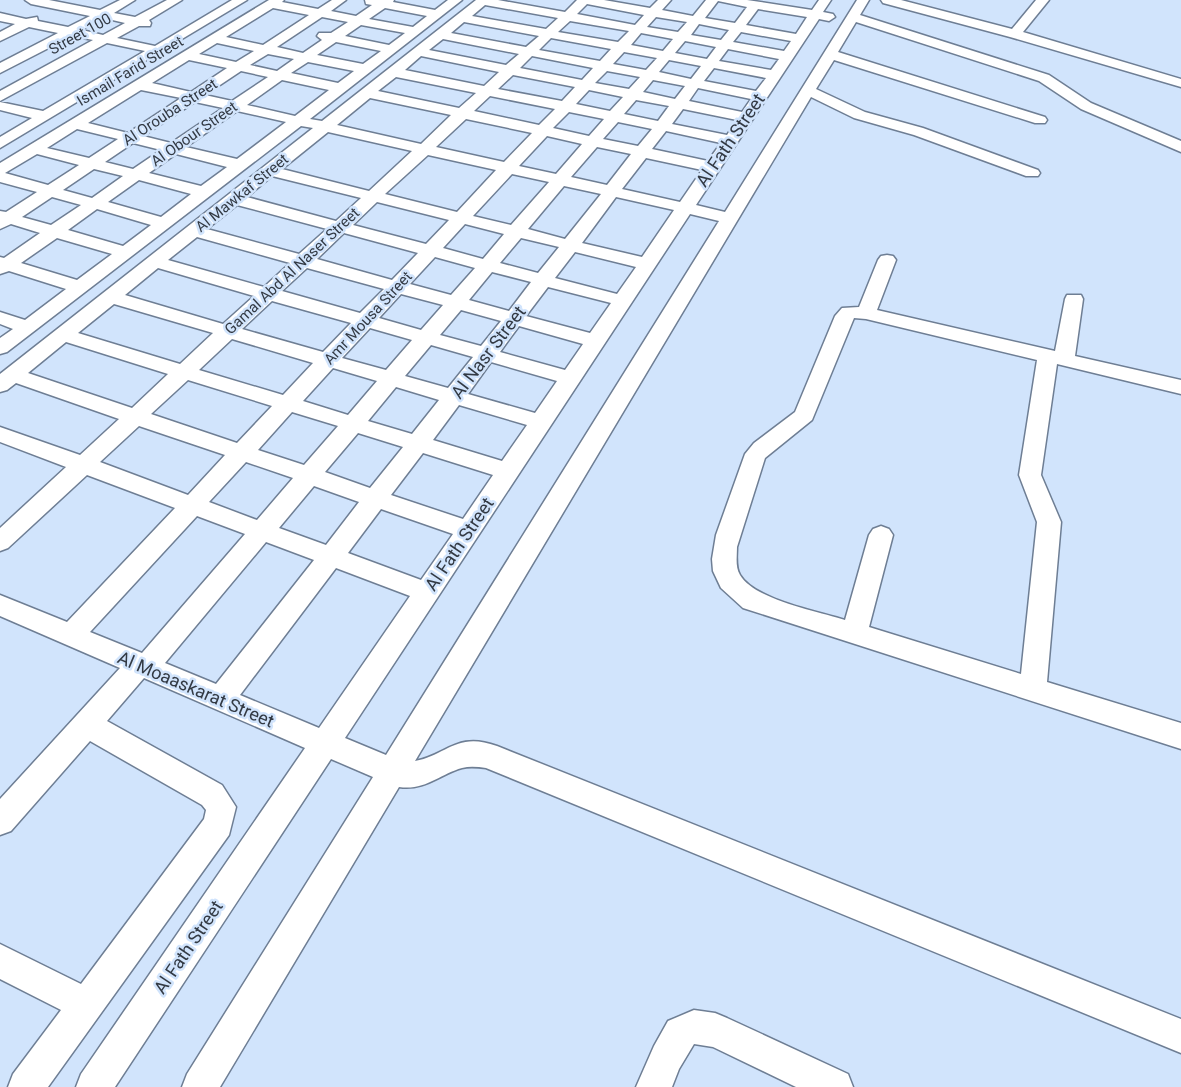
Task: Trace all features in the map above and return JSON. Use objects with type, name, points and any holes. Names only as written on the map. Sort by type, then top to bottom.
[{"type":"street","points":[[31,0],[67,3],[102,14],[188,31]]},
{"type":"street","points":[[0,69],[129,0]]},
{"type":"street","points":[[143,0],[217,14]]},
{"type":"street","name":"Ismail Farid Street","points":[[1,141],[241,0]]},
{"type":"street","name":"Al Orouba Street","points":[[3,220],[340,0]]},
{"type":"street","points":[[364,0],[385,2],[438,14]]},
{"type":"street","name":"Al Mawkaf Street","points":[[0,348],[456,0]]},
{"type":"street","points":[[584,0],[659,6],[696,20],[737,27],[787,56]]},
{"type":"street","name":"Gamal Abd Al Naser Street","points":[[0,542],[584,0]]},
{"type":"street","points":[[0,820],[86,724],[143,666],[262,531],[712,0]]},
{"type":"street","points":[[724,0],[820,7],[855,13],[1053,72],[1086,106],[1181,148],[1177,153],[1181,161]]},
{"type":"street","points":[[888,0],[1015,34],[1181,83]]},
{"type":"street","points":[[1024,0],[1042,2]]},
{"type":"street","points":[[483,1],[787,56]]},
{"type":"street","name":"Al Mawkaf Street","points":[[7,380],[483,1]]},
{"type":"street","points":[[274,2],[415,32]]},
{"type":"street","name":"Ismail Farid Street","points":[[0,170],[274,2]]},
{"type":"street","name":"Al Obour Street","points":[[2,265],[54,232],[385,2]]},
{"type":"street","points":[[1015,34],[1042,2]]},
{"type":"street","points":[[0,37],[67,3]]},
{"type":"street","name":"Al Nasr Street","points":[[221,699],[737,27],[764,3]]},
{"type":"street","name":"Street 100","points":[[0,97],[137,21],[182,6]]},
{"type":"street","name":"Amr Mousa Street","points":[[71,635],[659,6]]},
{"type":"street","name":"Al Fath Street","points":[[94,1087],[820,7]]},
{"type":"street","points":[[200,1087],[855,13]]},
{"type":"street","points":[[0,17],[157,50]]},
{"type":"street","points":[[462,18],[709,63],[787,56]]},
{"type":"street","points":[[245,20],[391,50]]},
{"type":"street","points":[[441,35],[760,96]]},
{"type":"street","points":[[215,39],[366,69]]},
{"type":"street","points":[[0,52],[111,77],[113,88],[141,84],[730,219]]},
{"type":"street","points":[[419,52],[746,117]]},
{"type":"street","points":[[1053,72],[1079,53]]},
{"type":"street","points":[[830,54],[1040,120]]},
{"type":"street","points":[[187,56],[341,88]]},
{"type":"street","points":[[394,72],[731,140]]},
{"type":"street","points":[[808,91],[832,100],[841,107],[900,128],[918,131],[1032,173]]},
{"type":"street","points":[[367,93],[712,167]]},
{"type":"street","points":[[0,106],[44,116]]},
{"type":"street","points":[[75,124],[240,165]]},
{"type":"street","points":[[34,149],[204,192]]},
{"type":"street","points":[[270,171],[647,264]]},
{"type":"street","points":[[0,177],[164,223]]},
{"type":"street","points":[[234,199],[622,301]]},
{"type":"street","points":[[3,220],[125,252]]},
{"type":"street","points":[[194,231],[596,341]]},
{"type":"street","points":[[866,313],[887,260]]},
{"type":"street","points":[[155,262],[571,378]]},
{"type":"street","points":[[2,265],[80,287]]},
{"type":"street","points":[[110,297],[541,422]]},
{"type":"street","points":[[1033,690],[1049,522],[1030,475],[1056,358],[1074,299]]},
{"type":"street","points":[[1181,387],[866,313],[849,312],[844,316],[804,415],[756,454],[726,544],[724,561],[728,578],[737,592],[752,602],[1181,736]]},
{"type":"street","points":[[0,318],[27,327]]},
{"type":"street","points":[[63,335],[508,471]]},
{"type":"street","points":[[7,380],[135,417],[469,530]]},
{"type":"street","points":[[0,434],[427,591]]},
{"type":"street","points":[[854,633],[881,535]]},
{"type":"street","name":"Al Moaaskarat Street","points":[[0,605],[393,772]]},
{"type":"street","points":[[26,1087],[218,825],[221,807],[212,795],[86,724]]},
{"type":"street","points":[[393,772],[416,775],[428,772],[453,758],[470,754],[487,755],[1181,1036]]},
{"type":"street","points":[[0,961],[86,1005]]},
{"type":"street","points":[[654,1087],[680,1033],[694,1027],[715,1030],[834,1087]]}]
